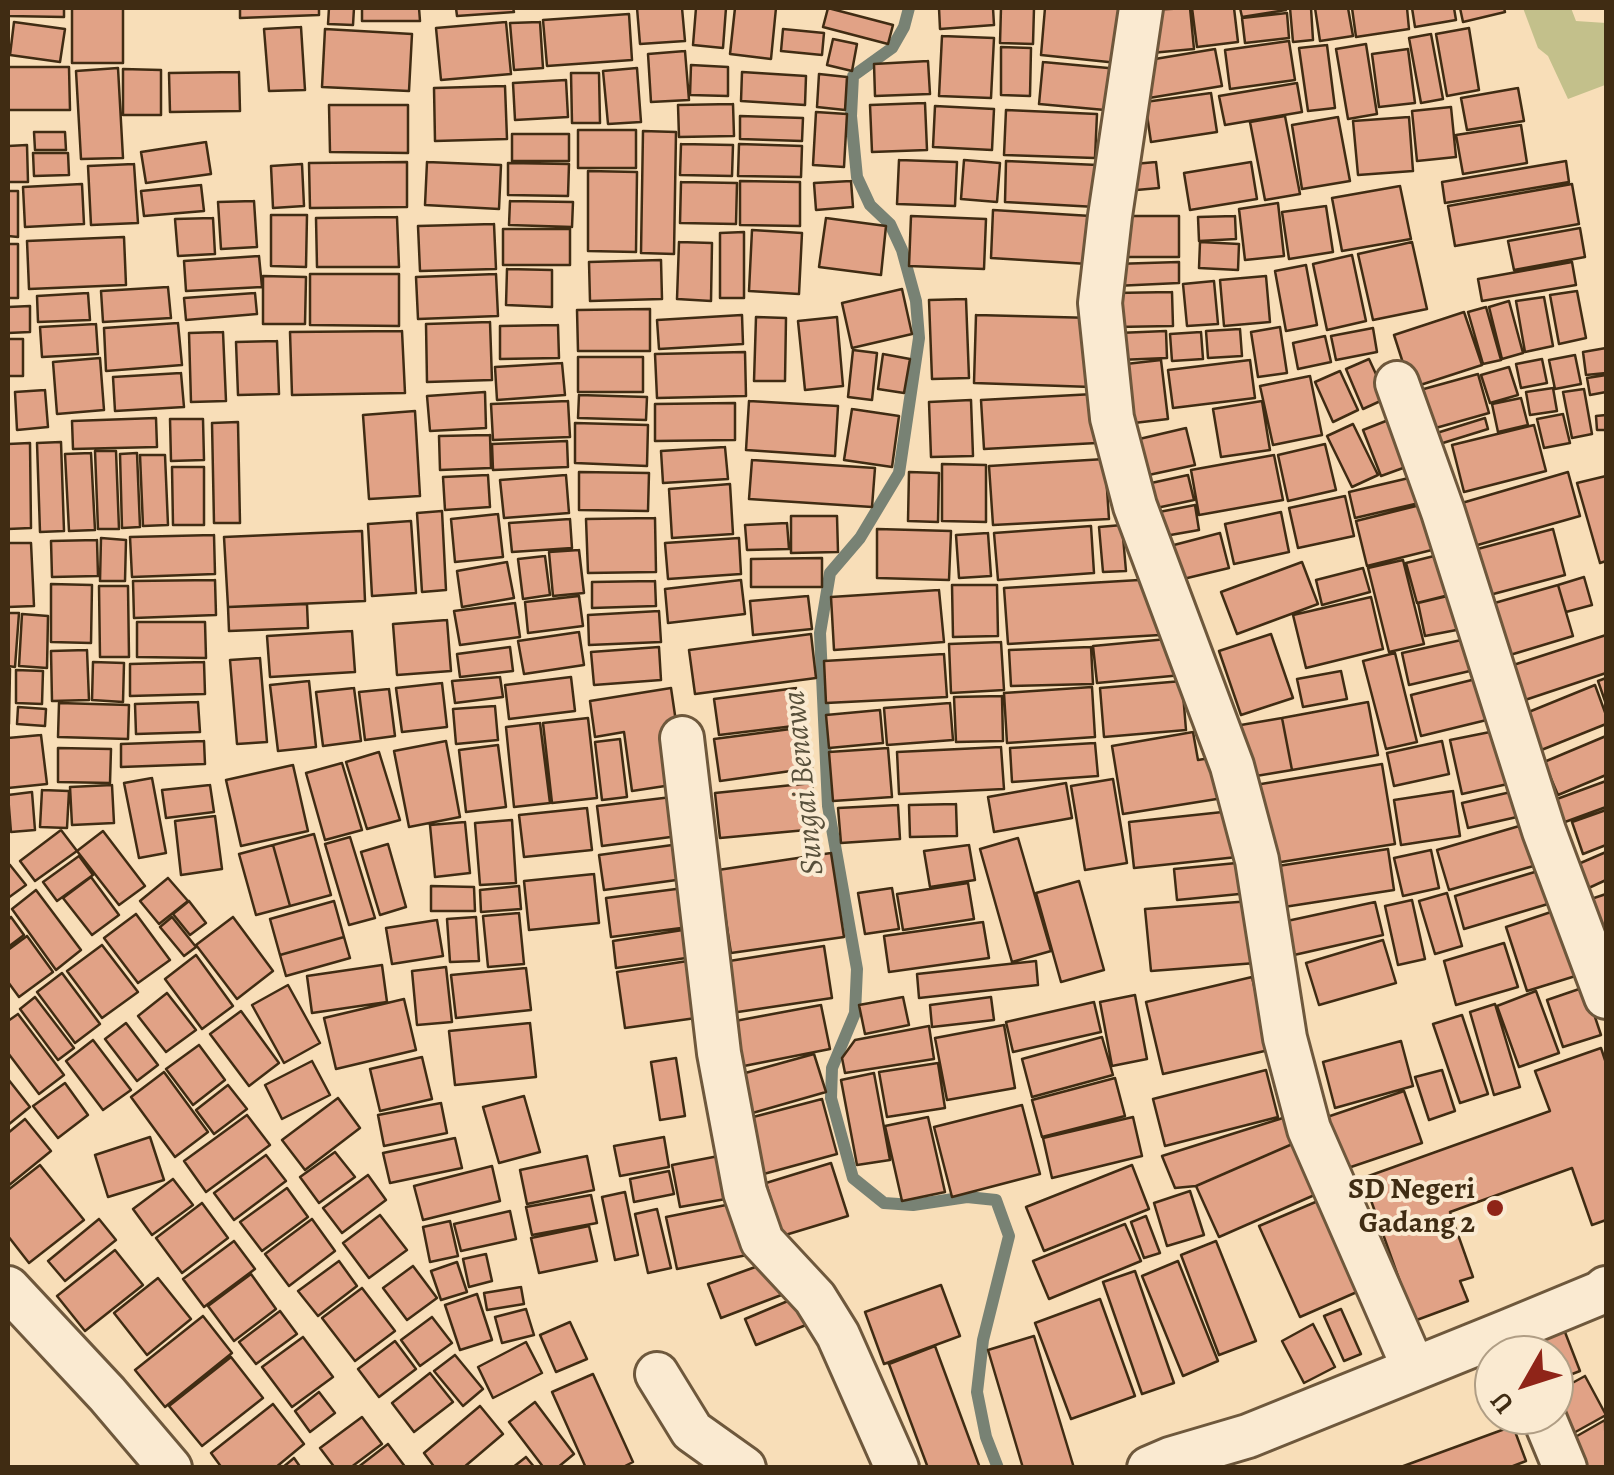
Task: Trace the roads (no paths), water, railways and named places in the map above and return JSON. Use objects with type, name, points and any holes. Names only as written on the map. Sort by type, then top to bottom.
[{"type":"street","points":[[1141,8],[1100,303],[1112,418],[1135,506],[1159,576],[1232,766],[1257,860],[1285,1038],[1309,1130],[1414,1369]]},
{"type":"street","points":[[1397,383],[1443,512],[1544,831],[1606,997]]},
{"type":"street","points":[[682,738],[719,1053],[746,1192],[762,1242],[815,1298],[838,1335],[897,1468]]},
{"type":"street","points":[[8,1288],[170,1468]]},
{"type":"street","points":[[1527,1335],[1606,1288]]},
{"type":"street","points":[[1148,1468],[1248,1436],[1414,1369],[1474,1353]]},
{"type":"street","points":[[657,1374],[692,1431],[744,1468]]},
{"type":"street","points":[[1551,1435],[1565,1468]]},
{"type":"waterway","name":"Sungai Benawa","points":[[909,8],[892,48],[853,76],[851,116],[857,177],[870,205],[890,224],[902,250],[916,301],[919,338],[899,473],[860,538],[830,573],[820,633],[828,806],[857,969],[855,1013],[832,1068],[831,1098],[853,1178],[884,1203],[913,1205],[967,1197],[996,1200],[1009,1236],[983,1340],[977,1392],[986,1437],[998,1468]]},
{"type":"place","name":"SD Negeri Gadang 2","points":[[1495,1208]]}]
